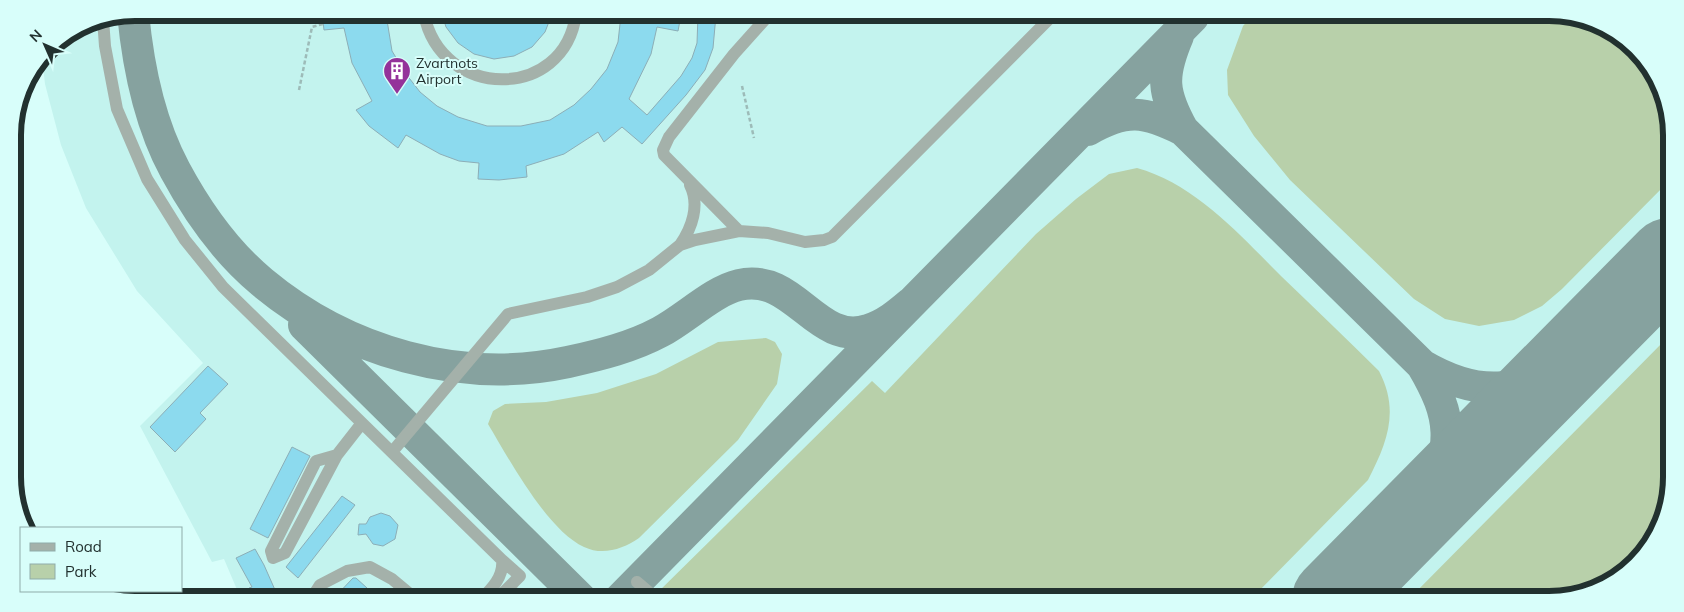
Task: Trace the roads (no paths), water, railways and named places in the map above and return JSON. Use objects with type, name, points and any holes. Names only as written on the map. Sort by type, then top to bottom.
[{"type":"lane","points":[[427,21],[436,45],[452,63],[473,75],[496,80],[532,73],[552,60],[567,41],[574,21]]},
{"type":"lane","points":[[740,231],[664,155],[664,144],[734,54],[764,21]]},
{"type":"lane","points":[[680,245],[740,231],[768,234],[805,242],[832,237],[1046,21]]},
{"type":"lane","points":[[103,26],[105,46],[117,109],[147,179],[185,240],[223,287],[520,576],[505,591]]},
{"type":"lane","points":[[392,452],[508,314],[587,297],[618,286],[649,270],[680,245],[689,232],[695,200],[688,180]]},
{"type":"lane","points":[[336,455],[316,462],[270,551],[273,558],[285,553],[336,455],[362,423]]},
{"type":"lane","points":[[488,591],[498,579],[503,568],[502,560]]},
{"type":"lane","points":[[316,591],[320,585],[347,571],[370,567],[392,579],[406,591]]},
{"type":"lane","points":[[637,582],[648,591]]},
{"type":"place","name":"Zvartnots Airport","points":[[397,95]]}]
